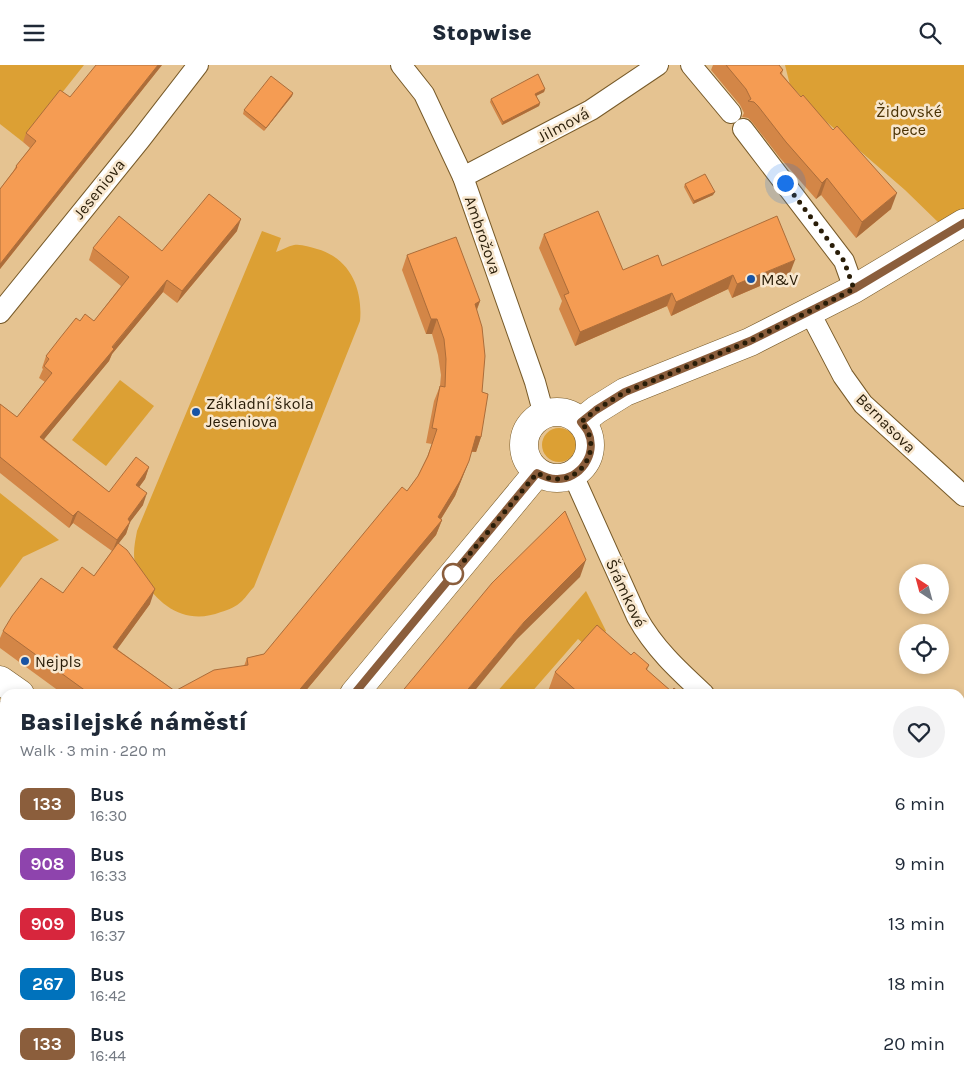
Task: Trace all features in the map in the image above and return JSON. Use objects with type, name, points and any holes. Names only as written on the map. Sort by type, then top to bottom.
[{"type":"street","name":"Jeseniova","points":[[0,313],[198,65]]},
{"type":"street","name":"Ambrožova","points":[[401,65],[424,94],[463,177],[535,382],[544,415]]},
{"type":"street","name":"Jilmová","points":[[463,177],[591,111],[658,65]]},
{"type":"street","points":[[691,65],[731,113]]},
{"type":"street","points":[[743,129],[844,261],[854,289]]},
{"type":"street","points":[[581,422],[625,392],[750,341],[854,289],[964,223]]},
{"type":"street","name":"Bernasova","points":[[809,311],[843,376],[863,404],[964,496]]},
{"type":"street","points":[[554,412],[573,416],[581,422],[588,432],[590,443],[589,455],[584,466],[573,475],[556,479],[537,473],[529,464],[524,442],[527,430],[534,421],[554,412]]},
{"type":"street","points":[[358,689],[537,473]]},
{"type":"street","name":"Šrámkové","points":[[573,475],[636,617],[646,635],[671,665],[698,689]]},
{"type":"street","points":[[0,680],[13,689]]},
{"type":"green space","points":[[0,65],[84,65],[23,142],[0,124]]},
{"type":"green space","name":"Židovské pece","points":[[785,65],[964,65],[964,210],[941,225],[905,190],[822,118],[790,85]]},
{"type":"green space","points":[[262,231],[281,238],[276,252],[292,246],[306,246],[328,253],[346,267],[352,276],[359,298],[360,321],[254,587],[235,607],[209,616],[186,615],[166,606],[150,589],[138,571],[134,553],[137,531]]},
{"type":"green space","points":[[120,380],[154,406],[106,466],[72,440]]},
{"type":"green space","points":[[559,428],[566,429],[571,433],[575,438],[575,452],[571,457],[566,461],[559,462],[552,461],[547,457],[543,452],[542,445],[543,438],[547,433],[552,429]]},
{"type":"green space","points":[[0,493],[59,540],[23,557],[0,588]]},
{"type":"green space","points":[[586,591],[606,631],[590,649],[578,639],[534,689],[499,689]]},
{"type":"building","points":[[96,65],[158,65],[0,264],[0,189],[36,141],[26,133],[60,90],[70,97]]},
{"type":"building","points":[[726,65],[779,65],[783,70],[780,73],[801,97],[803,95],[833,130],[837,126],[897,193],[862,222],[827,178],[822,183],[758,106],[754,102],[748,101],[751,99],[746,89]]},
{"type":"building","points":[[538,74],[545,89],[535,94],[540,103],[503,122],[491,99]]},
{"type":"building","points":[[271,76],[293,93],[266,128],[244,110]]},
{"type":"building","points":[[705,174],[715,192],[694,201],[685,184]]},
{"type":"building","points":[[209,194],[241,219],[182,291],[167,280],[112,347],[114,349],[40,437],[109,492],[136,457],[149,467],[136,485],[147,493],[128,519],[130,522],[117,540],[78,511],[73,516],[0,457],[0,404],[17,417],[52,373],[44,366],[49,359],[46,356],[76,318],[80,321],[85,314],[94,321],[129,277],[93,248],[119,216],[162,251]]},
{"type":"building","points":[[598,211],[623,270],[658,255],[662,266],[777,216],[795,260],[737,284],[733,275],[676,302],[672,293],[580,332],[564,295],[569,293],[544,234]]},
{"type":"building","points":[[456,237],[480,301],[475,304],[482,327],[485,356],[482,392],[488,394],[481,437],[476,436],[469,461],[460,481],[438,517],[442,520],[300,689],[179,689],[214,670],[248,665],[247,658],[264,654],[402,487],[407,491],[418,476],[428,456],[437,429],[432,428],[440,386],[445,387],[446,359],[444,339],[437,319],[431,319],[407,255]]},
{"type":"building","points":[[565,511],[586,560],[524,622],[468,689],[404,689],[492,583]]},
{"type":"building","points":[[118,543],[127,550],[155,589],[113,647],[172,689],[83,689],[3,631],[41,578],[63,593],[82,567],[94,576]]},
{"type":"building","points":[[597,625],[631,655],[634,652],[649,665],[646,669],[669,689],[574,689],[555,672]]},
{"type":"bus line","name":"133","points":[[358,689],[537,473],[556,479],[566,478],[584,466],[589,455],[590,443],[588,432],[581,422],[596,410],[625,392],[750,341],[854,289],[964,223]]},
{"type":"place","name":"M&V","points":[[751,279]]},
{"type":"place","name":"Základní škola Jeseniova","points":[[196,412]]},
{"type":"place","name":"Nejpls","points":[[25,661]]},
{"type":"route","points":[[453,574],[537,473],[556,479],[566,478],[584,466],[589,455],[590,443],[588,432],[581,422],[596,410],[625,392],[750,341],[854,289],[844,261],[785,183]]}]
